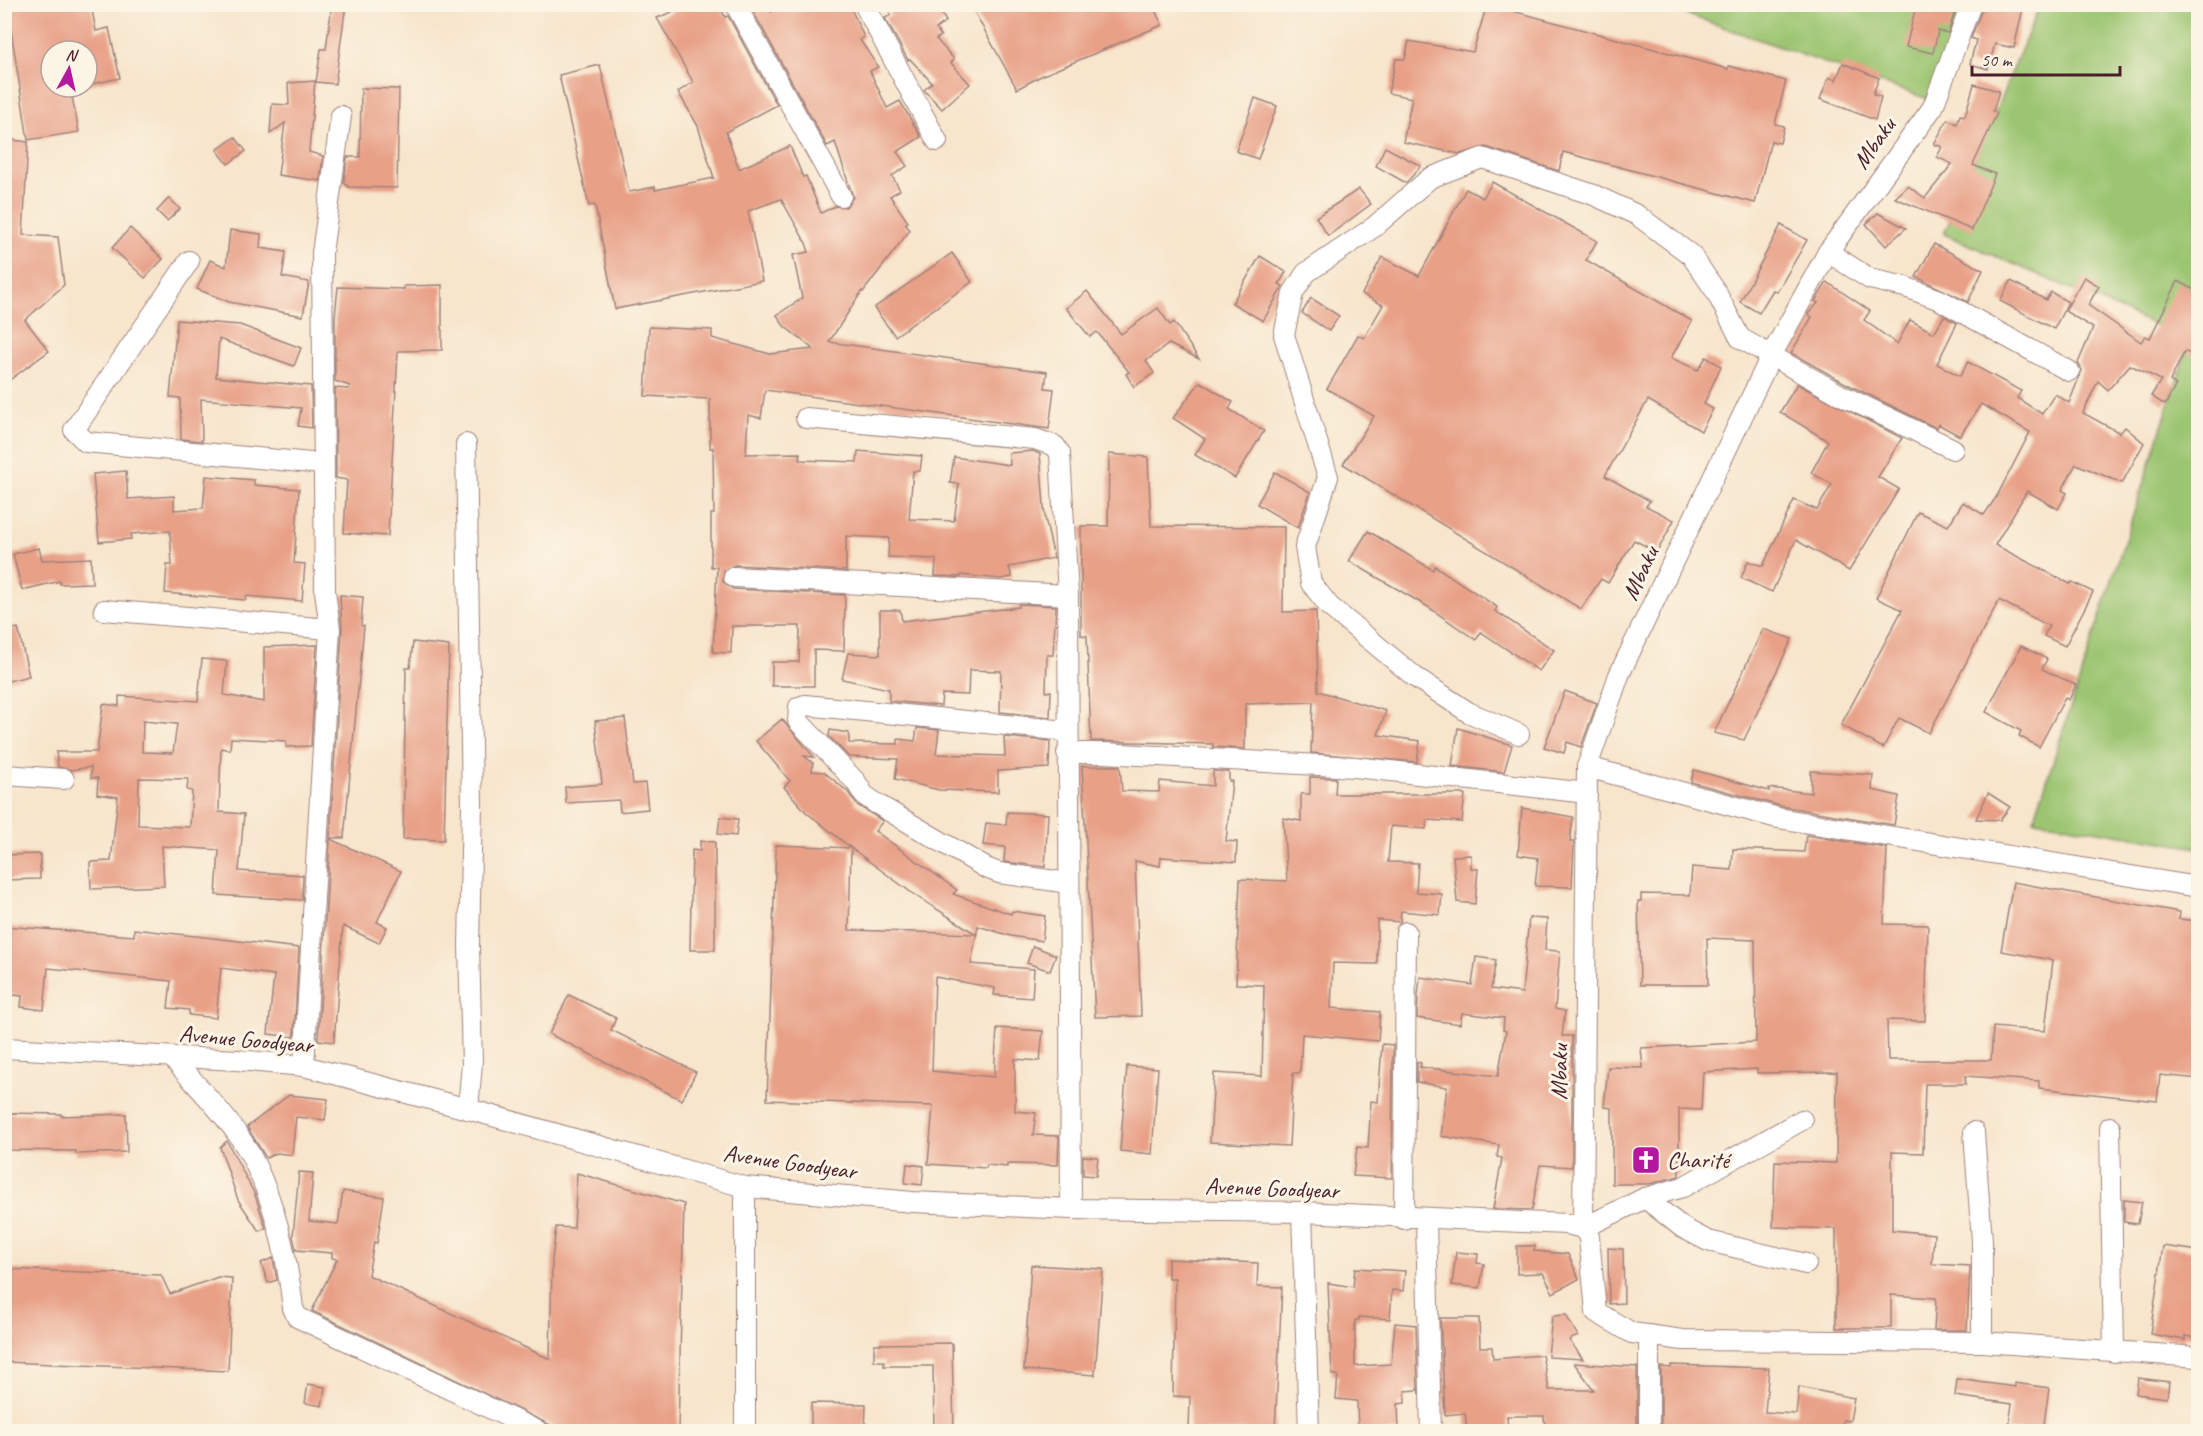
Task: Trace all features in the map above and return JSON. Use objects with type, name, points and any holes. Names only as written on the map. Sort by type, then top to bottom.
[{"type":"street","points":[[735,4],[841,196]]},
{"type":"street","points":[[864,4],[937,141]]},
{"type":"street","name":"Mbaku","points":[[1649,1335],[1632,1333],[1596,1312],[1589,1237],[1583,1228],[1587,767],[1619,675],[1771,356],[1828,252],[1933,107],[1971,4]]},
{"type":"street","points":[[304,1066],[330,629],[325,591],[322,464],[322,253],[340,116]]},
{"type":"street","points":[[1519,734],[1468,712],[1415,677],[1329,606],[1311,583],[1305,547],[1328,477],[1284,335],[1293,293],[1306,273],[1374,227],[1430,178],[1482,158],[1594,195],[1637,215],[1691,255],[1715,290],[1740,338],[1839,394],[1953,449]]},
{"type":"street","points":[[1828,252],[1870,279],[1905,287],[1940,300],[2069,371]]},
{"type":"street","points":[[189,261],[74,429],[86,442],[322,464]]},
{"type":"street","points":[[806,418],[1035,439],[1054,446],[1060,453],[1068,595],[1066,730],[1071,1209]]},
{"type":"street","points":[[466,444],[472,806],[469,945],[472,1064],[468,1108]]},
{"type":"street","points":[[734,577],[1068,595]]},
{"type":"street","points":[[104,610],[330,629]]},
{"type":"street","points":[[1066,730],[805,705],[799,707],[797,712],[798,721],[856,782],[864,795],[878,804],[999,873],[1069,883]]},
{"type":"street","points":[[1067,753],[1355,767],[1587,793]]},
{"type":"street","points":[[1587,767],[1778,818],[2199,887]]},
{"type":"street","points":[[4,775],[64,779]]},
{"type":"street","points":[[1404,1219],[1406,932]]},
{"type":"street","name":"Avenue Goodyear","points":[[4,1048],[304,1066],[468,1108],[746,1186],[913,1203],[1071,1209],[1302,1212],[1404,1219],[1568,1224],[1583,1228]]},
{"type":"street","points":[[172,1057],[233,1129],[249,1153],[276,1218],[293,1308],[297,1317],[540,1431]]},
{"type":"street","points":[[1583,1228],[1645,1198],[1683,1187],[1802,1120]]},
{"type":"street","points":[[2110,1127],[2114,1352]]},
{"type":"street","points":[[1974,1132],[1982,1241],[1982,1342]]},
{"type":"street","points":[[745,1431],[746,1186]]},
{"type":"street","points":[[1645,1198],[1683,1228],[1708,1241],[1806,1264]]},
{"type":"street","points":[[1302,1212],[1310,1431]]},
{"type":"street","points":[[1426,1219],[1431,1431]]},
{"type":"street","points":[[1649,1431],[1649,1335],[1683,1340],[1982,1342],[2199,1357]]},
{"type":"green space","points":[[2187,4],[2198,7],[2198,848],[2034,820],[2190,340],[1944,234],[2040,5]]},
{"type":"green space","points":[[1660,5],[1970,5],[1928,99]]},
{"type":"building","points":[[7,4],[91,4],[96,31],[109,28],[120,78],[99,82],[99,39],[39,39],[39,99],[72,99],[79,132],[28,140]]},
{"type":"building","points":[[332,4],[346,4],[335,84],[316,82],[321,49],[326,49]]},
{"type":"building","points":[[670,4],[719,4],[725,17],[728,16],[777,105],[726,132],[739,169],[790,146],[803,177],[806,176],[821,213],[835,206],[846,207],[853,197],[835,142],[827,146],[749,4],[767,4],[771,12],[791,4],[849,4],[864,37],[860,40],[878,67],[870,71],[887,108],[900,101],[921,137],[897,152],[907,166],[892,176],[900,190],[890,196],[908,222],[905,224],[910,230],[862,291],[829,342],[1047,372],[1045,388],[1054,389],[1049,429],[765,390],[761,418],[748,415],[746,454],[800,453],[800,460],[857,462],[858,451],[922,456],[920,471],[913,471],[909,519],[954,521],[959,484],[950,483],[954,457],[1010,465],[1009,453],[1033,451],[1040,454],[1045,518],[1054,558],[1009,567],[1012,577],[1001,579],[961,575],[961,577],[935,576],[936,559],[888,557],[889,538],[846,536],[846,571],[735,565],[724,570],[723,582],[733,589],[845,595],[844,651],[814,650],[814,686],[772,686],[772,662],[799,662],[800,626],[732,626],[731,653],[713,652],[717,567],[711,567],[711,514],[714,514],[710,399],[645,396],[649,327],[712,330],[712,338],[770,354],[813,349],[784,326],[777,315],[802,298],[793,255],[809,252],[806,243],[781,199],[748,211],[762,281],[615,309],[595,205],[589,206],[559,75],[600,65],[629,192],[655,187],[655,190],[714,178],[698,126],[678,92],[693,82],[657,18],[672,12]]},
{"type":"building","points":[[885,4],[935,4],[946,21],[936,29],[941,36],[936,39],[954,59],[951,63],[970,84],[942,109],[924,90],[932,83],[910,59],[908,60],[885,18],[891,15]]},
{"type":"building","points":[[970,4],[1152,4],[1162,25],[1041,76],[1017,89]]},
{"type":"building","points":[[1487,4],[1728,69],[1729,66],[1786,81],[1775,124],[1784,126],[1780,143],[1771,141],[1755,203],[1563,152],[1559,171],[1486,147],[1460,154],[1403,142],[1412,98],[1388,93],[1396,59],[1405,59],[1409,41],[1473,52]]},
{"type":"building","points":[[1927,4],[1956,9],[1948,33],[1938,31],[1933,53],[1906,47],[1915,10],[1926,12]]},
{"type":"building","points":[[1984,4],[2024,4],[2014,48],[1995,44],[1988,69],[1970,64],[1976,40],[1971,38]]},
{"type":"building","points":[[1843,63],[1879,78],[1873,94],[1881,97],[1875,120],[1820,99],[1829,77],[1836,80]]},
{"type":"building","points":[[315,81],[309,152],[323,156],[320,181],[278,175],[285,123],[270,134],[272,104],[289,105],[288,83]]},
{"type":"building","points":[[1974,84],[1999,91],[1993,111],[1997,113],[1973,165],[1995,174],[1972,230],[1895,198],[1908,186],[1925,198],[1952,164],[1937,157],[1942,147],[1934,144],[1948,119],[1957,124],[1960,115],[1965,116]]},
{"type":"building","points":[[361,88],[399,89],[397,188],[349,187],[344,183],[347,157],[360,157]]},
{"type":"building","points":[[1255,98],[1277,106],[1258,159],[1236,151]]},
{"type":"building","points":[[235,137],[246,151],[228,164],[217,150]]},
{"type":"building","points":[[4,139],[28,142],[23,235],[58,237],[64,285],[25,320],[49,351],[4,384]]},
{"type":"building","points":[[1385,147],[1421,166],[1406,183],[1376,166]]},
{"type":"building","points":[[1492,182],[1597,241],[1586,260],[1692,321],[1671,358],[1698,370],[1706,357],[1721,366],[1704,404],[1713,409],[1701,431],[1648,400],[1605,476],[1650,501],[1646,506],[1674,520],[1657,552],[1634,540],[1608,583],[1601,579],[1581,609],[1343,464],[1374,416],[1327,389],[1358,335],[1364,338],[1383,305],[1362,294],[1382,257],[1419,276],[1466,189],[1483,198]]},
{"type":"building","points":[[1359,189],[1371,204],[1328,236],[1316,217]]},
{"type":"building","points":[[169,198],[180,209],[167,221],[157,211]]},
{"type":"building","points":[[1878,213],[1906,228],[1886,246],[1866,224]]},
{"type":"building","points":[[1781,225],[1807,240],[1777,292],[1773,290],[1759,313],[1740,302]]},
{"type":"building","points":[[130,228],[163,259],[145,278],[112,248]]},
{"type":"building","points":[[230,230],[261,234],[260,248],[286,252],[282,277],[309,282],[303,316],[229,302],[197,289],[210,260],[226,267]]},
{"type":"building","points":[[1934,244],[1983,270],[1968,302],[1916,277]]},
{"type":"building","points":[[952,253],[972,282],[895,336],[874,308]]},
{"type":"building","points":[[1260,256],[1286,272],[1279,284],[1283,286],[1263,321],[1232,303]]},
{"type":"building","points":[[2084,277],[2099,286],[2088,305],[2141,342],[2145,336],[2150,338],[2178,281],[2199,292],[2199,359],[2185,351],[2170,381],[2176,385],[2165,405],[2151,396],[2161,380],[2130,365],[2108,390],[2098,381],[2083,413],[2120,433],[2125,427],[2144,443],[2122,483],[2076,464],[2062,490],[2067,493],[2058,509],[2027,491],[1995,545],[2070,584],[2072,582],[2093,592],[2065,646],[2044,636],[2049,626],[1999,600],[1929,733],[1899,718],[1883,748],[1841,725],[1902,610],[1876,598],[1918,512],[1948,526],[1963,502],[1984,515],[1997,496],[2030,432],[1981,404],[1960,436],[1938,424],[1936,428],[1845,383],[1791,353],[1812,317],[1808,314],[1818,303],[1815,301],[1827,282],[1870,311],[1864,320],[1897,344],[1910,320],[1934,333],[1944,316],[1957,323],[1937,364],[1960,376],[1968,362],[2021,391],[2017,398],[2042,414],[2055,394],[2069,403],[2082,370],[2078,363],[2093,328],[2065,311]]},
{"type":"building","points":[[2011,281],[2046,300],[2051,292],[2068,302],[2054,329],[2000,301]]},
{"type":"building","points":[[442,285],[442,350],[398,351],[388,536],[344,533],[347,480],[336,478],[335,388],[349,389],[350,386],[335,381],[335,316],[338,287],[404,289],[404,286]]},
{"type":"building","points":[[1087,291],[1121,334],[1158,308],[1170,325],[1174,322],[1199,359],[1169,344],[1146,361],[1154,373],[1134,387],[1126,374],[1129,372],[1097,332],[1090,337],[1066,308]]},
{"type":"building","points":[[1311,298],[1339,316],[1329,331],[1302,313]]},
{"type":"building","points":[[177,320],[240,325],[301,348],[294,366],[219,339],[216,377],[311,386],[312,428],[298,426],[301,408],[201,399],[202,441],[181,439],[180,398],[170,397]]},
{"type":"building","points":[[1200,382],[1233,402],[1229,409],[1264,431],[1235,478],[1195,455],[1205,439],[1173,418]]},
{"type":"building","points":[[1797,384],[1902,438],[1878,477],[1899,489],[1849,571],[1796,540],[1772,592],[1741,578],[1748,561],[1763,566],[1794,500],[1817,510],[1832,484],[1811,473],[1828,441],[1780,412]]},
{"type":"building","points":[[1109,454],[1148,457],[1151,526],[1284,527],[1283,612],[1316,611],[1318,691],[1386,711],[1378,735],[1420,741],[1417,762],[1311,753],[1313,702],[1245,704],[1245,749],[1213,747],[1213,744],[1091,741],[1087,636],[1081,635],[1081,526],[1108,526]]},
{"type":"building","points":[[126,471],[128,499],[174,496],[174,510],[203,508],[206,476],[254,480],[254,485],[299,489],[294,563],[305,564],[302,601],[246,596],[246,600],[165,593],[167,565],[172,565],[170,531],[131,534],[131,539],[99,542],[93,474]]},
{"type":"building","points":[[1275,472],[1310,492],[1298,528],[1257,504]]},
{"type":"building","points":[[1368,531],[1433,570],[1435,566],[1497,607],[1495,611],[1554,650],[1539,671],[1481,632],[1476,640],[1428,607],[1349,561]]},
{"type":"building","points":[[39,548],[42,560],[91,558],[92,583],[60,584],[60,581],[22,590],[13,554]]},
{"type":"building","points":[[340,595],[363,597],[361,626],[364,626],[344,838],[330,838],[342,630]]},
{"type":"building","points":[[1019,604],[1056,606],[1053,655],[1047,655],[1046,692],[1051,691],[1050,717],[1000,712],[1001,671],[969,670],[968,695],[942,694],[941,706],[889,701],[889,689],[842,679],[848,653],[880,655],[880,610],[900,610],[902,621],[1019,607]]},
{"type":"building","points":[[18,628],[29,676],[4,682],[4,631]]},
{"type":"building","points":[[1763,629],[1792,639],[1744,740],[1714,733]]},
{"type":"building","points":[[413,642],[449,646],[444,840],[403,839],[406,668],[410,668]]},
{"type":"building","points":[[317,645],[311,746],[286,747],[286,741],[231,738],[230,750],[221,748],[219,812],[244,814],[239,871],[303,875],[302,900],[216,895],[219,850],[162,846],[164,886],[91,889],[90,862],[111,861],[118,797],[97,794],[98,778],[91,778],[91,767],[71,770],[58,767],[56,752],[97,752],[103,704],[119,706],[119,696],[198,701],[202,659],[227,661],[224,695],[264,702],[264,647]],"holes":[[[143,721],[177,724],[173,753],[142,752]],[[139,778],[188,779],[187,790],[192,791],[190,827],[138,825]]]},
{"type":"building","points":[[2021,646],[2047,659],[2042,669],[2076,685],[2069,700],[2065,698],[2039,747],[2019,736],[2021,731],[1986,712]]},
{"type":"building","points":[[1565,691],[1597,703],[1581,747],[1567,742],[1564,753],[1544,747]]},
{"type":"building","points":[[625,718],[633,784],[645,783],[648,809],[620,812],[619,800],[566,803],[565,787],[602,784],[595,721]]},
{"type":"building","points":[[782,719],[814,757],[804,756],[813,763],[812,771],[824,772],[848,792],[857,805],[883,821],[875,831],[957,890],[953,894],[1011,914],[1012,911],[1045,916],[1042,941],[1011,936],[978,926],[971,964],[1034,969],[1032,998],[994,995],[995,988],[935,977],[932,1071],[994,1077],[997,1028],[1043,1031],[1040,1061],[1015,1059],[1015,1111],[1036,1113],[1033,1135],[1059,1136],[1058,1165],[1007,1164],[1007,1167],[987,1165],[986,1168],[928,1164],[933,1106],[767,1100],[776,845],[851,848],[806,812],[784,787],[790,781],[756,741]],"holes":[[[851,848],[916,896],[976,934],[849,930]]]},
{"type":"building","points":[[917,728],[939,730],[936,754],[1005,756],[1004,737],[1050,741],[1049,768],[998,771],[998,792],[939,790],[895,779],[898,759],[849,757],[829,736],[830,730],[849,733],[849,743],[898,744],[898,739],[915,741]]},
{"type":"building","points":[[1458,728],[1512,745],[1504,772],[1452,766]]},
{"type":"building","points":[[1082,766],[1120,766],[1122,791],[1159,792],[1160,781],[1213,786],[1213,771],[1229,772],[1229,781],[1232,781],[1226,841],[1237,842],[1236,862],[1161,857],[1160,866],[1135,861],[1141,1016],[1095,1017]]},
{"type":"building","points":[[1694,770],[1769,791],[1769,788],[1811,793],[1811,771],[1873,775],[1872,790],[1899,796],[1894,825],[1781,806],[1691,782]]},
{"type":"building","points":[[1310,777],[1336,778],[1335,794],[1465,794],[1462,822],[1427,820],[1426,829],[1391,826],[1388,862],[1418,863],[1416,892],[1442,894],[1440,915],[1401,911],[1400,922],[1377,920],[1377,964],[1333,963],[1331,1008],[1380,1012],[1378,1041],[1302,1034],[1300,1073],[1293,1073],[1289,1146],[1210,1142],[1214,1073],[1262,1076],[1264,985],[1236,984],[1240,879],[1287,881],[1283,818],[1301,821],[1301,794],[1310,794]]},
{"type":"building","points":[[1988,793],[2010,807],[2000,820],[1976,819]]},
{"type":"building","points":[[1522,808],[1573,817],[1570,842],[1574,842],[1572,887],[1535,886],[1538,858],[1518,855]]},
{"type":"building","points":[[1007,812],[1048,814],[1045,867],[1004,862],[1005,847],[983,845],[986,823],[1006,825]]},
{"type":"building","points":[[720,817],[738,819],[736,836],[718,834]]},
{"type":"building","points":[[1806,835],[1887,848],[1884,924],[1928,925],[1925,1021],[1887,1020],[1888,1060],[1991,1060],[1993,1027],[2045,1031],[2053,960],[2001,951],[2013,882],[2180,912],[2179,919],[2199,921],[2199,1079],[2160,1075],[2157,1101],[2039,1088],[2039,1081],[1965,1076],[1966,1084],[1925,1084],[1923,1153],[1892,1152],[1892,1230],[1934,1234],[1932,1264],[1970,1266],[1967,1330],[1934,1330],[1936,1298],[1891,1295],[1891,1328],[1836,1328],[1836,1229],[1773,1227],[1775,1161],[1836,1163],[1837,1072],[1757,1073],[1757,1069],[1703,1072],[1701,1110],[1679,1109],[1679,1176],[1650,1184],[1612,1184],[1612,1108],[1604,1107],[1608,1067],[1643,1068],[1641,1048],[1756,1042],[1755,940],[1707,938],[1708,985],[1640,985],[1638,901],[1641,901],[1641,894],[1690,895],[1692,867],[1732,870],[1733,849],[1804,852]]},
{"type":"building","points":[[330,839],[401,871],[377,922],[387,927],[379,943],[343,926],[334,1042],[318,1040]]},
{"type":"building","points":[[700,841],[715,842],[715,950],[690,950],[692,850],[700,851]]},
{"type":"building","points":[[40,854],[40,879],[4,880],[4,855]]},
{"type":"building","points":[[1471,855],[1471,868],[1478,869],[1475,904],[1457,902],[1453,856]]},
{"type":"building","points":[[1529,918],[1547,919],[1545,950],[1560,951],[1555,1009],[1565,1011],[1562,1036],[1572,1036],[1572,1167],[1540,1165],[1532,1210],[1493,1209],[1502,1158],[1497,1157],[1499,1145],[1441,1136],[1447,1087],[1417,1082],[1417,1062],[1421,1063],[1420,1067],[1498,1076],[1506,1031],[1503,1030],[1504,1018],[1462,1013],[1460,1024],[1417,1018],[1420,977],[1472,985],[1476,957],[1496,960],[1491,989],[1522,993]]},
{"type":"building","points":[[4,926],[134,936],[134,929],[299,948],[294,1037],[268,1034],[274,975],[221,968],[216,1018],[189,1015],[189,1010],[168,1008],[171,981],[48,968],[44,1010],[21,1007],[22,996],[4,994]]},
{"type":"building","points":[[1033,946],[1056,955],[1050,971],[1027,963]]},
{"type":"building","points":[[569,995],[616,1018],[611,1030],[696,1072],[682,1100],[549,1034]]},
{"type":"building","points":[[1382,1044],[1393,1045],[1392,1178],[1353,1176],[1357,1147],[1368,1148],[1371,1101],[1378,1102]]},
{"type":"building","points":[[1127,1066],[1158,1068],[1152,1154],[1120,1151]]},
{"type":"building","points":[[289,1095],[328,1099],[325,1120],[296,1117],[292,1155],[277,1153],[266,1158],[247,1127]]},
{"type":"building","points":[[4,1113],[61,1114],[61,1116],[126,1114],[127,1152],[76,1154],[76,1151],[4,1150]]},
{"type":"building","points":[[227,1141],[255,1195],[266,1228],[259,1231],[238,1200],[220,1147]]},
{"type":"building","points":[[1083,1156],[1098,1157],[1096,1176],[1083,1175]]},
{"type":"building","points":[[907,1164],[924,1166],[922,1185],[905,1183]]},
{"type":"building","points":[[299,1172],[313,1173],[309,1221],[338,1224],[343,1191],[384,1197],[377,1243],[374,1242],[368,1275],[550,1359],[552,1260],[556,1227],[574,1228],[577,1173],[684,1204],[678,1431],[563,1431],[312,1311],[337,1259],[332,1258],[332,1253],[296,1250],[293,1236]]},
{"type":"building","points":[[2124,1200],[2142,1202],[2138,1224],[2124,1222]]},
{"type":"building","points":[[1517,1246],[1535,1246],[1534,1251],[1568,1254],[1579,1279],[1553,1293],[1543,1273],[1517,1274]]},
{"type":"building","points":[[2163,1246],[2199,1251],[2199,1338],[2185,1336],[2185,1340],[2150,1334]]},
{"type":"building","points":[[1608,1248],[1623,1249],[1624,1303],[1609,1304]]},
{"type":"building","points":[[1456,1252],[1478,1254],[1477,1263],[1484,1264],[1480,1288],[1452,1285]]},
{"type":"building","points":[[273,1258],[277,1280],[268,1283],[261,1263]]},
{"type":"building","points":[[1168,1259],[1258,1263],[1257,1286],[1282,1287],[1275,1431],[1189,1431],[1190,1397],[1173,1396],[1175,1278],[1168,1278]]},
{"type":"building","points":[[1031,1265],[1103,1269],[1095,1375],[1024,1370]]},
{"type":"building","points":[[1355,1268],[1405,1271],[1403,1291],[1392,1290],[1390,1319],[1359,1317],[1359,1320],[1355,1320],[1355,1366],[1391,1364],[1395,1323],[1416,1325],[1418,1390],[1405,1391],[1405,1403],[1398,1404],[1399,1431],[1358,1431],[1357,1401],[1336,1399],[1338,1375],[1332,1375],[1328,1283],[1353,1287]]},
{"type":"building","points":[[4,1269],[161,1275],[170,1294],[218,1277],[232,1278],[228,1371],[4,1362]]},
{"type":"building","points":[[1566,1315],[1578,1336],[1569,1340],[1583,1359],[1548,1357],[1552,1316]]},
{"type":"building","points":[[1440,1318],[1479,1318],[1480,1347],[1492,1347],[1493,1359],[1542,1355],[1549,1390],[1594,1390],[1574,1363],[1637,1367],[1637,1431],[1545,1431],[1544,1416],[1507,1416],[1508,1431],[1467,1431],[1465,1413],[1445,1415]]},
{"type":"building","points":[[952,1343],[954,1431],[934,1431],[933,1366],[884,1366],[884,1361],[874,1361],[874,1344]]},
{"type":"building","points":[[1671,1365],[1769,1368],[1765,1412],[1796,1414],[1799,1387],[1854,1398],[1850,1421],[1843,1420],[1842,1431],[1661,1431],[1661,1367],[1671,1368]]},
{"type":"building","points":[[2138,1378],[2169,1382],[2167,1398],[2136,1394]]},
{"type":"building","points":[[1957,1379],[2015,1387],[2015,1383],[2049,1388],[2043,1431],[2008,1431],[2012,1404],[1955,1396]]},
{"type":"building","points":[[308,1384],[325,1387],[322,1406],[305,1403]]},
{"type":"building","points":[[811,1403],[866,1404],[865,1431],[811,1431]]},
{"type":"place","name":"Charité","points":[[1646,1160]]}]
